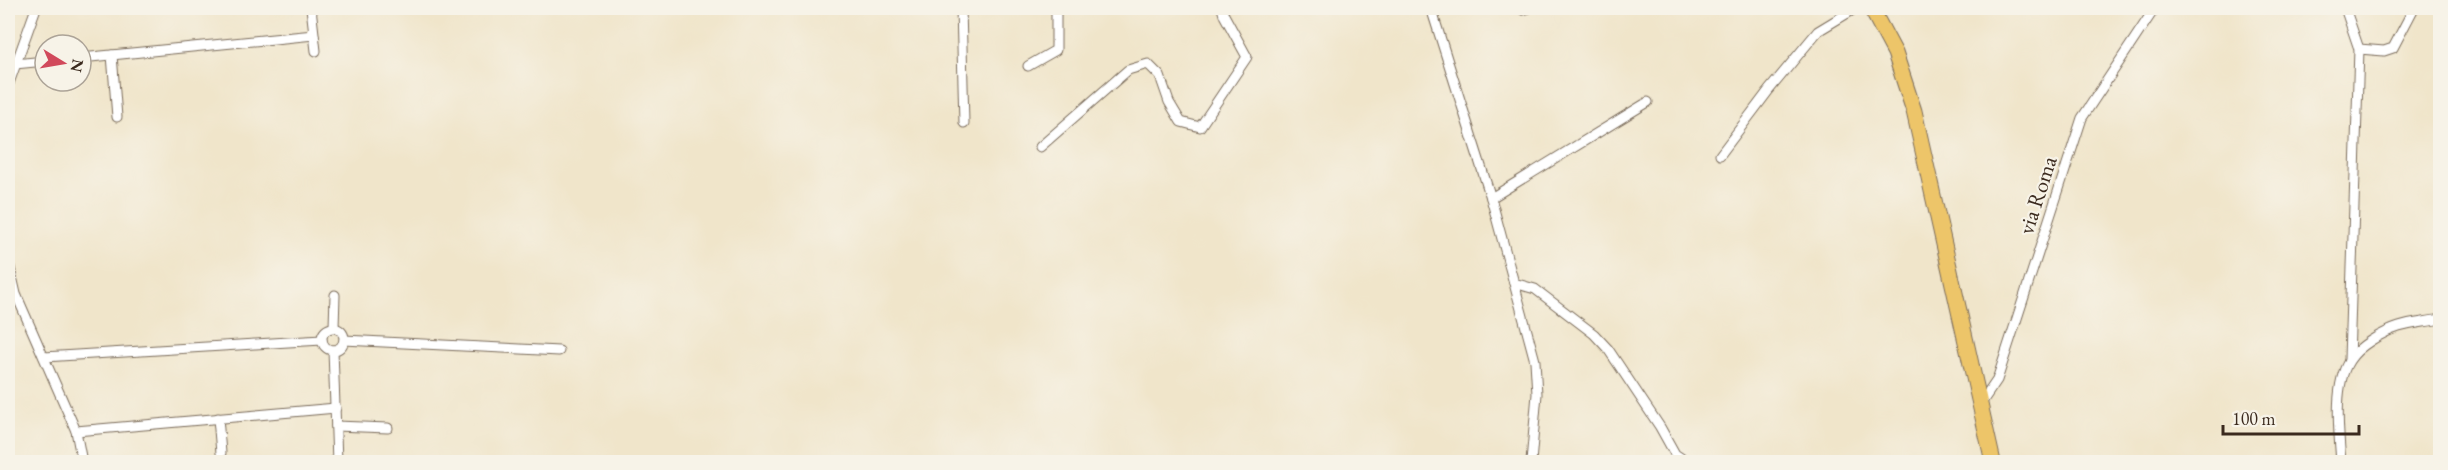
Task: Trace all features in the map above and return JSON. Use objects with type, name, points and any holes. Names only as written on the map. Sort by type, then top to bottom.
[{"type":"main road","points":[[1871,8],[1895,53],[1914,111],[1993,462]]},
{"type":"street","points":[[8,86],[36,8]]},
{"type":"street","points":[[311,8],[316,51]]},
{"type":"street","points":[[961,8],[964,123]]},
{"type":"street","points":[[1028,66],[1056,50],[1056,8]]},
{"type":"street","points":[[1040,147],[1128,70],[1148,64],[1161,76],[1169,102],[1181,122],[1200,127],[1247,57],[1222,8]]},
{"type":"street","points":[[1431,8],[1491,198],[1534,361],[1537,394],[1531,462]]},
{"type":"street","points":[[1720,155],[1769,90],[1818,31],[1856,8]]},
{"type":"street","name":"via Roma","points":[[1980,406],[1997,380],[2082,118],[2155,8]]},
{"type":"street","points":[[2341,462],[2338,416],[2340,387],[2349,360],[2359,49],[2344,8]]},
{"type":"street","points":[[2359,49],[2384,51],[2393,48],[2414,8]]},
{"type":"street","points":[[93,57],[314,35]]},
{"type":"street","points":[[112,55],[117,117]]},
{"type":"street","points":[[15,64],[33,62]]},
{"type":"street","points":[[1491,198],[1648,102]]},
{"type":"street","points":[[8,259],[16,294],[75,431],[82,462]]},
{"type":"street","points":[[1514,284],[1535,289],[1593,334],[1614,358],[1660,427],[1675,454],[1687,462]]},
{"type":"street","points":[[334,327],[335,295]]},
{"type":"street","points":[[2349,360],[2366,344],[2398,327],[2440,319]]},
{"type":"street","points":[[333,350],[324,345],[322,339],[323,333],[334,327]]},
{"type":"street","points":[[334,327],[339,329],[344,340]]},
{"type":"street","points":[[44,357],[322,339]]},
{"type":"street","points":[[333,350],[342,345],[344,340]]},
{"type":"street","points":[[344,340],[559,351]]},
{"type":"street","points":[[333,350],[337,461],[349,462]]},
{"type":"street","points":[[75,431],[336,408]]},
{"type":"street","points":[[218,418],[221,453]]},
{"type":"street","points":[[336,426],[388,428]]}]
